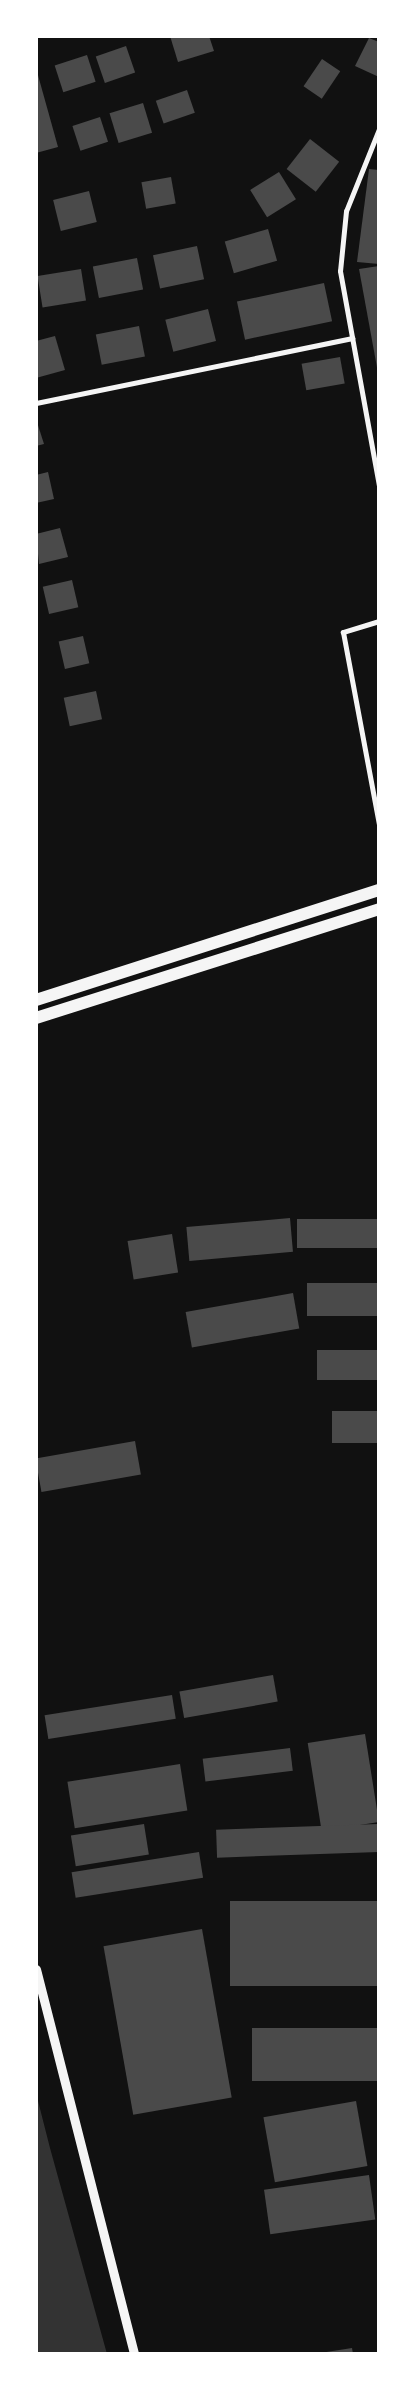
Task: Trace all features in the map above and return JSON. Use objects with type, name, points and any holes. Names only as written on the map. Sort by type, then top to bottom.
[{"type":"main road","points":[[36,1000],[379,890]]},
{"type":"main road","points":[[36,1018],[379,909]]},
{"type":"street","points":[[379,128],[346,211],[340,271],[379,486]]},
{"type":"street","points":[[36,403],[352,338]]},
{"type":"street","points":[[379,621],[343,632],[379,824]]},
{"type":"street","points":[[36,1969],[134,2354]]},
{"type":"shaded area","points":[[36,2093],[50,2148],[107,2354],[36,2354]]},
{"type":"building","points":[[170,36],[209,36],[214,51],[178,62]]},
{"type":"building","points":[[369,38],[379,42],[379,77],[355,66]]},
{"type":"building","points":[[126,46],[135,72],[105,83],[96,56]]},
{"type":"building","points":[[87,55],[96,82],[63,92],[55,66]]},
{"type":"building","points":[[322,59],[340,71],[322,99],[304,86]]},
{"type":"building","points":[[36,68],[58,147],[36,153]]},
{"type":"building","points":[[187,90],[195,113],[164,123],[156,101]]},
{"type":"building","points":[[143,103],[152,133],[119,143],[110,113]]},
{"type":"building","points":[[100,117],[108,142],[80,151],[72,126]]},
{"type":"building","points":[[310,139],[339,162],[316,192],[287,169]]},
{"type":"building","points":[[369,169],[379,170],[379,264],[357,262]]},
{"type":"building","points":[[279,172],[296,199],[267,217],[250,190]]},
{"type":"building","points":[[171,177],[176,204],[146,209],[141,182]]},
{"type":"building","points":[[89,191],[97,222],[61,231],[53,200]]},
{"type":"building","points":[[268,229],[277,261],[234,273],[225,241]]},
{"type":"building","points":[[197,246],[204,279],[160,289],[153,255]]},
{"type":"building","points":[[137,258],[143,289],[99,298],[93,267]]},
{"type":"building","points":[[379,266],[379,373],[378,373],[359,269]]},
{"type":"building","points":[[81,269],[86,301],[43,307],[38,276]]},
{"type":"building","points":[[324,283],[332,321],[245,340],[237,302]]},
{"type":"building","points":[[208,309],[216,341],[173,352],[165,320]]},
{"type":"building","points":[[139,326],[145,356],[102,365],[96,334]]},
{"type":"building","points":[[55,336],[65,370],[36,378],[36,341]]},
{"type":"building","points":[[340,357],[345,384],[306,390],[302,364]]},
{"type":"building","points":[[36,419],[44,444],[36,446]]},
{"type":"building","points":[[48,472],[54,499],[36,503],[36,475]]},
{"type":"building","points":[[60,528],[68,557],[39,564],[36,534]]},
{"type":"building","points":[[72,580],[78,607],[49,614],[43,587]]},
{"type":"building","points":[[83,636],[89,663],[65,669],[59,642]]},
{"type":"building","points":[[96,691],[102,719],[70,726],[64,698]]},
{"type":"building","points":[[290,1218],[293,1252],[189,1261],[186,1227]]},
{"type":"building","points":[[297,1219],[379,1219],[379,1248],[297,1248]]},
{"type":"building","points":[[172,1234],[178,1273],[134,1280],[128,1241]]},
{"type":"building","points":[[307,1283],[379,1283],[379,1316],[307,1316]]},
{"type":"building","points":[[293,1293],[299,1328],[192,1347],[186,1312]]},
{"type":"building","points":[[317,1350],[379,1350],[379,1380],[317,1380]]},
{"type":"building","points":[[332,1411],[379,1411],[379,1443],[332,1443]]},
{"type":"building","points":[[135,1441],[141,1474],[41,1492],[36,1458]]},
{"type":"building","points":[[273,1675],[278,1702],[184,1718],[179,1691]]},
{"type":"building","points":[[172,1695],[176,1719],[48,1739],[45,1715]]},
{"type":"building","points":[[365,1734],[379,1822],[322,1831],[308,1743]]},
{"type":"building","points":[[290,1748],[293,1771],[205,1782],[203,1759]]},
{"type":"building","points":[[180,1764],[187,1810],[75,1828],[67,1782]]},
{"type":"building","points":[[144,1824],[149,1855],[76,1866],[71,1836]]},
{"type":"building","points":[[378,1824],[379,1852],[217,1858],[216,1830]]},
{"type":"building","points":[[199,1852],[203,1878],[76,1898],[72,1872]]},
{"type":"building","points":[[230,1901],[379,1901],[379,1986],[230,1986]]},
{"type":"building","points":[[202,1929],[232,2097],[133,2115],[104,1946]]},
{"type":"building","points":[[252,2028],[379,2028],[379,2081],[252,2081]]},
{"type":"building","points":[[356,2101],[367,2166],[275,2182],[263,2117]]},
{"type":"building","points":[[369,2175],[375,2220],[270,2234],[264,2190]]},
{"type":"building","points":[[352,2348],[353,2354],[320,2354],[320,2353]]}]
